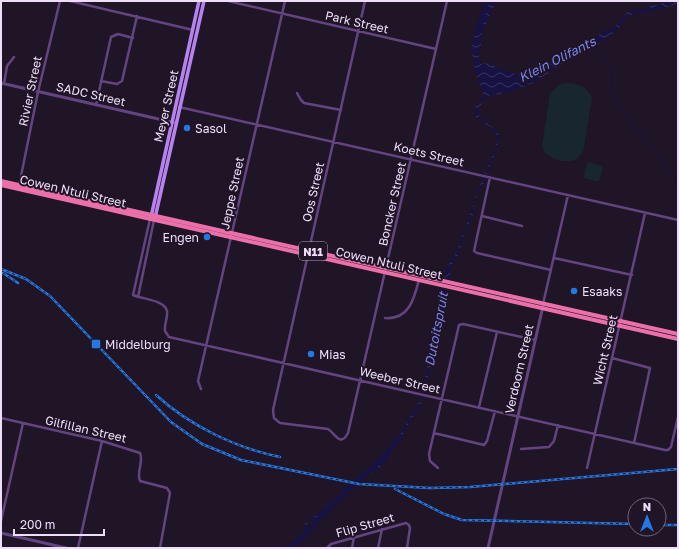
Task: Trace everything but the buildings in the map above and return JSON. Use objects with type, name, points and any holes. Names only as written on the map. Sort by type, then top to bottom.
[{"type":"highway","name":"Cowen Ntuli Street","points":[[1,181],[19,187],[441,283]]},
{"type":"highway","name":"Cowen Ntuli Street","points":[[1,185],[19,187]]},
{"type":"highway","name":"Cowen Ntuli Street","points":[[386,270],[419,280],[447,284],[620,323],[678,334]]},
{"type":"highway","name":"Cowen Ntuli Street","points":[[620,323],[678,339]]},
{"type":"main road","name":"Meyer Street","points":[[153,217],[178,107],[199,1]]},
{"type":"main road","points":[[178,107],[204,1]]},
{"type":"street","name":"Rivier Street","points":[[19,187],[38,92],[60,1]]},
{"type":"street","points":[[70,1],[193,30]]},
{"type":"street","name":"Park Street","points":[[228,1],[436,49]]},
{"type":"street","name":"Jeppe Street","points":[[201,389],[198,381],[285,1]]},
{"type":"street","name":"Oos Street","points":[[348,434],[343,438],[337,439],[328,429],[280,423],[274,418],[273,410],[365,1]]},
{"type":"street","name":"Boncker Street","points":[[348,434],[447,1]]},
{"type":"street","points":[[101,81],[117,84],[121,82],[133,38],[137,16]]},
{"type":"street","points":[[96,105],[111,37],[118,34],[133,38]]},
{"type":"street","points":[[2,84],[8,66],[14,57]]},
{"type":"street","name":"SADC Street","points":[[2,84],[174,123]]},
{"type":"street","points":[[297,92],[304,103],[341,110]]},
{"type":"street","name":"Koets Street","points":[[178,107],[334,141],[678,220]]},
{"type":"street","points":[[489,177],[474,251],[477,253],[551,270]]},
{"type":"street","name":"Verdoorn Street","points":[[488,548],[568,195]]},
{"type":"street","name":"Wicht Street","points":[[587,468],[646,213]]},
{"type":"street","points":[[482,216],[522,226]]},
{"type":"street","name":"Meyer Street","points":[[133,295],[153,217]]},
{"type":"street","name":"Meyer Street","points":[[138,297],[153,217]]},
{"type":"street","points":[[554,258],[632,275]]},
{"type":"street","points":[[385,318],[399,317],[410,307],[419,280]]},
{"type":"street","name":"Weeber Street","points":[[133,295],[160,303],[165,306],[167,313],[164,331],[167,335],[283,364],[360,380],[634,443],[668,450],[671,447],[678,417]]},
{"type":"street","points":[[438,468],[430,461],[429,456],[459,326],[463,324],[535,340]]},
{"type":"street","points":[[479,407],[496,332]]},
{"type":"street","points":[[612,358],[645,366],[650,370],[634,443]]},
{"type":"street","points":[[434,433],[478,444],[485,444],[495,411]]},
{"type":"street","name":"Gilfillan Street","points":[[1,418],[102,441],[140,453],[142,456],[139,479],[142,482],[165,488],[170,491],[160,548]]},
{"type":"street","points":[[1,521],[23,423]]},
{"type":"street","points":[[521,448],[546,448],[551,446],[558,425]]},
{"type":"street","points":[[78,548],[102,441]]},
{"type":"street","name":"Flip Street","points":[[327,547],[354,537],[403,523],[408,524],[410,528],[407,548]]},
{"type":"street","points":[[378,548],[382,529]]},
{"type":"street","points":[[1,534],[66,548]]},
{"type":"street","points":[[352,548],[354,537]]},
{"type":"shaded area","points":[[565,83],[581,86],[587,90],[592,97],[584,148],[578,158],[572,161],[562,161],[553,158],[546,154],[542,146],[550,94],[559,85]]},
{"type":"shaded area","points":[[587,162],[603,166],[599,182],[584,178]]},
{"type":"water","points":[[490,1],[496,1],[481,36],[481,47],[478,53],[481,64],[490,63],[500,69],[516,74],[524,73],[553,60],[561,54],[610,29],[618,24],[622,17],[628,12],[672,1],[678,1],[678,3],[662,9],[631,15],[626,18],[617,30],[597,46],[592,48],[584,46],[578,49],[569,59],[535,82],[510,92],[488,96],[476,111],[481,118],[496,130],[499,135],[497,149],[486,175],[484,175],[495,150],[497,137],[492,128],[475,116],[474,108],[481,102],[483,93],[477,79],[473,63],[472,46],[475,31],[481,24]]},
{"type":"water","points":[[483,177],[486,177],[475,202],[473,215],[465,233],[458,256],[452,265],[423,400],[386,462],[373,473],[370,472],[383,461],[421,399],[446,269],[457,251]]},
{"type":"water","points":[[340,494],[342,497],[314,519],[308,521],[304,533],[299,537],[297,544],[291,548],[303,531],[305,524],[309,519],[314,517]]},
{"type":"waterway","name":"Klein Olifants","points":[[477,33],[487,1]]},
{"type":"waterway","points":[[594,48],[603,56],[611,68],[613,92],[616,101],[678,182]]},
{"type":"waterway","name":"Dutoitspruit","points":[[289,548],[296,543],[342,495],[384,457],[400,437]]},
{"type":"railway","points":[[1,269],[26,279],[50,296],[171,422],[202,444],[241,460],[359,484],[430,488],[470,487],[678,469]]},
{"type":"railway","points":[[3,273],[18,283]]},
{"type":"railway","points":[[156,395],[169,406],[214,434],[247,448],[280,457]]},
{"type":"railway","points":[[395,489],[444,514],[462,520],[627,524]]},
{"type":"railway","points":[[667,525],[678,525]]},
{"type":"place","name":"Sasol","points":[[187,128]]},
{"type":"place","name":"Engen","points":[[207,237]]},
{"type":"place","name":"Esaaks","points":[[574,291]]},
{"type":"place","name":"Middelburg","points":[[96,344]]},
{"type":"place","name":"Mias","points":[[311,354]]}]
